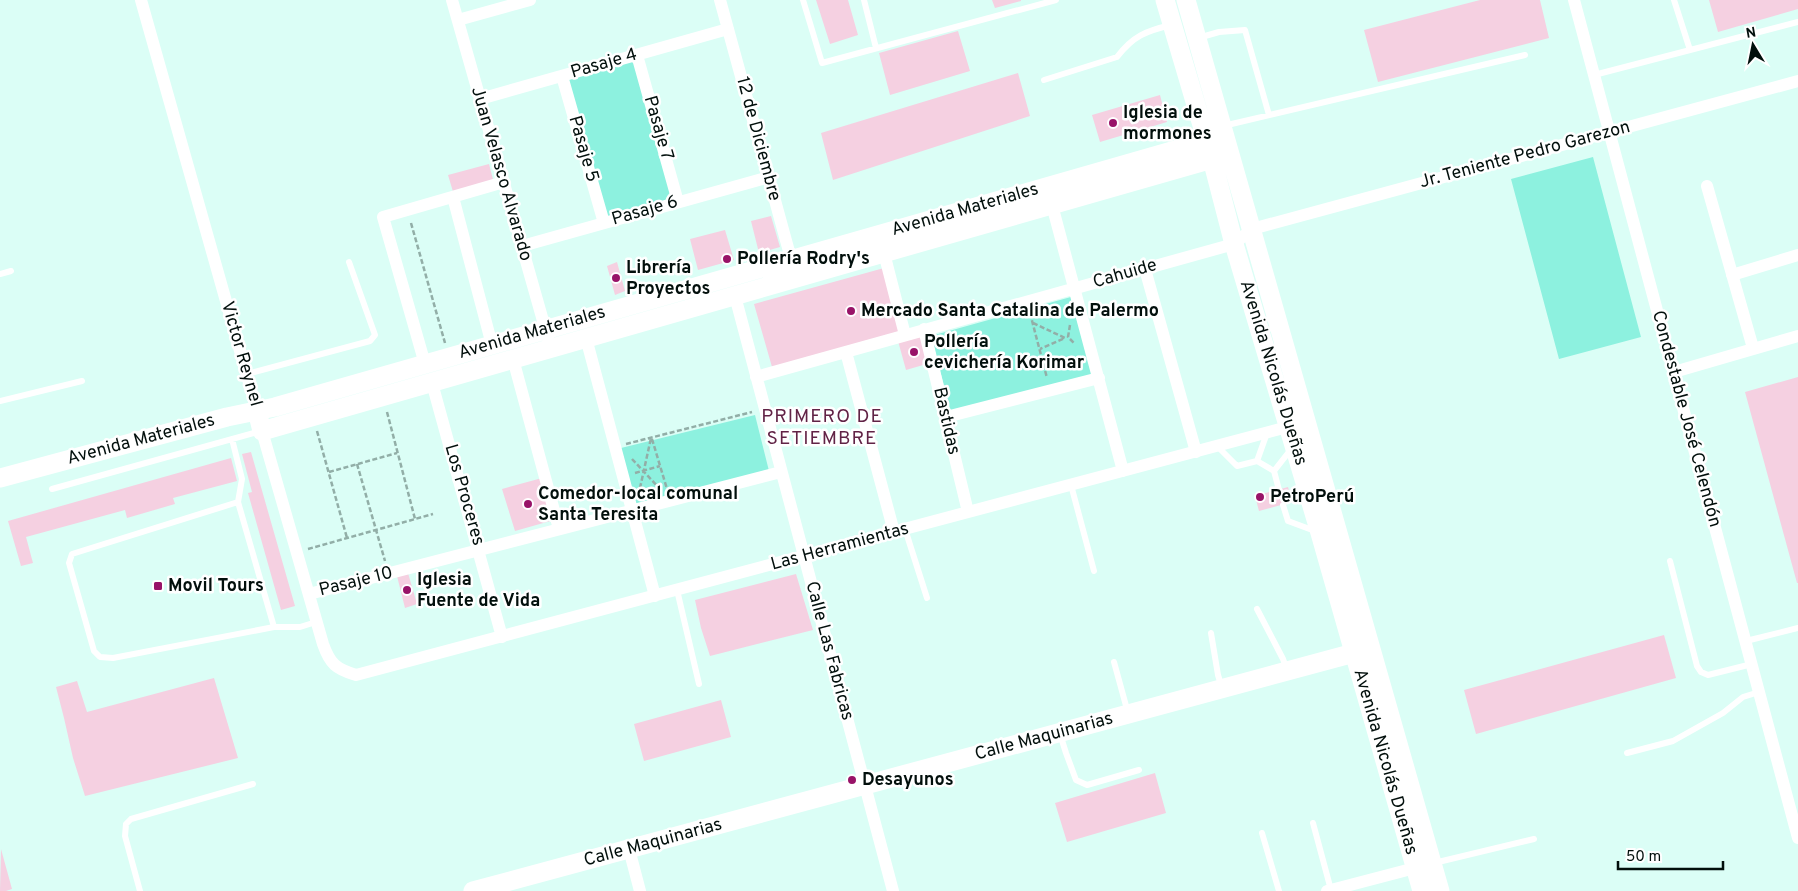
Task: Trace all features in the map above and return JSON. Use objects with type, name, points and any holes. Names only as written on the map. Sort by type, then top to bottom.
[{"type":"street","name":"Victor Reynel","points":[[141,0],[296,552],[329,660],[341,671],[356,675],[374,671]]},
{"type":"street","name":"Juan Velasco Alvarado","points":[[452,0],[551,349]]},
{"type":"street","points":[[458,20],[530,0]]},
{"type":"street","name":"12 de Diciembre","points":[[720,0],[797,278]]},
{"type":"street","name":"Avenida Nicolás Dueñas","points":[[1165,0],[1212,159],[1234,244],[1294,445],[1328,538],[1424,866],[1422,891]]},
{"type":"street","name":"Avenida Nicolás Dueñas","points":[[1186,0],[1307,422],[1328,538],[1354,653],[1424,866],[1440,891]]},
{"type":"street","name":"Condestable José Celendón","points":[[1574,0],[1798,838]]},
{"type":"street","name":"Pasaje 4","points":[[480,99],[728,29]]},
{"type":"street","name":"Pasaje 7","points":[[637,55],[678,202]]},
{"type":"street","name":"Pasaje 5","points":[[562,76],[604,223]]},
{"type":"street","name":"Jr. Teniente Pedro Garezon","points":[[1252,230],[1798,81]]},
{"type":"street","name":"Avenida Materiales","points":[[0,478],[257,411],[1206,141]]},
{"type":"street","name":"Avenida Materiales","points":[[262,431],[1212,159]]},
{"type":"street","name":"Pasaje 6","points":[[522,246],[769,177]]},
{"type":"street","points":[[425,364],[383,217],[504,182]]},
{"type":"street","points":[[1707,186],[1753,348]]},
{"type":"street","points":[[452,197],[492,344]]},
{"type":"street","points":[[1052,205],[1123,471]]},
{"type":"street","points":[[1234,244],[1252,230]]},
{"type":"street","name":"Cahuide","points":[[756,377],[1234,244]]},
{"type":"street","points":[[884,253],[905,335]]},
{"type":"street","points":[[1732,274],[1798,256]]},
{"type":"street","points":[[1145,268],[1196,452]]},
{"type":"street","name":"Calle Las Fabricas","points":[[734,296],[893,891]]},
{"type":"street","name":"Bastidas","points":[[924,329],[968,512]]},
{"type":"street","points":[[1674,372],[1798,336]]},
{"type":"street","points":[[586,338],[634,510],[655,596]]},
{"type":"street","points":[[846,352],[899,531]]},
{"type":"street","points":[[513,360],[558,529]]},
{"type":"street","points":[[946,417],[1099,378]]},
{"type":"street","name":"Los Proceres","points":[[432,383],[502,636]]},
{"type":"street","name":"Las Herramientas","points":[[374,671],[1307,422]]},
{"type":"street","name":"Pasaje 10","points":[[308,594],[781,472]]},
{"type":"street","name":"Calle Maquinarias","points":[[473,891],[1354,653]]},
{"type":"street","points":[[629,850],[640,891]]},
{"type":"street","points":[[1329,890],[1424,866]]},
{"type":"lane","points":[[804,0],[822,63],[1056,0]]},
{"type":"lane","points":[[864,0],[876,48]]},
{"type":"lane","points":[[1674,0],[1690,50]]},
{"type":"lane","points":[[1594,75],[1798,22]]},
{"type":"lane","points":[[1044,80],[1117,57],[1125,47],[1143,33],[1172,24]]},
{"type":"lane","points":[[1197,38],[1219,32],[1245,30],[1269,115]]},
{"type":"lane","points":[[1222,126],[1525,55]]},
{"type":"lane","points":[[247,374],[370,341],[373,338],[375,335],[349,262]]},
{"type":"lane","points":[[0,274],[11,271]]},
{"type":"lane","points":[[0,401],[82,381]]},
{"type":"lane","points":[[52,489],[262,431]]},
{"type":"lane","points":[[1257,461],[1267,433]]},
{"type":"lane","points":[[232,439],[242,479],[238,502],[274,628]]},
{"type":"lane","points":[[1274,471],[1294,445]]},
{"type":"lane","points":[[1217,446],[1237,466],[1257,461],[1274,471],[1279,490]]},
{"type":"lane","points":[[1071,485],[1094,571]]},
{"type":"lane","points":[[238,502],[72,554],[69,563],[94,651],[100,657],[113,658],[316,622]]},
{"type":"lane","points":[[1283,505],[1288,521],[1328,538]]},
{"type":"lane","points":[[899,531],[927,598]]},
{"type":"lane","points":[[1670,561],[1697,666],[1701,672],[1708,675],[1752,664]]},
{"type":"lane","points":[[677,590],[699,684]]},
{"type":"lane","points":[[1257,609],[1283,659],[1287,671]]},
{"type":"lane","points":[[1746,642],[1798,628]]},
{"type":"lane","points":[[1211,634],[1222,689]]},
{"type":"lane","points":[[1114,662],[1128,714]]},
{"type":"lane","points":[[1627,753],[1673,741],[1723,713],[1743,696],[1759,692]]},
{"type":"lane","points":[[1060,732],[1076,780],[1087,785],[1139,770]]},
{"type":"lane","points":[[140,891],[125,836],[126,824],[136,817],[253,784]]},
{"type":"lane","points":[[1313,823],[1329,890]]},
{"type":"lane","points":[[1262,833],[1279,891]]},
{"type":"lane","points":[[1424,866],[1534,839]]},
{"type":"path","points":[[410,222],[448,357]]},
{"type":"path","points":[[1027,302],[1051,391]]},
{"type":"path","points":[[1033,323],[1067,338],[1040,349]]},
{"type":"path","points":[[383,397],[415,519]]},
{"type":"path","points":[[617,447],[765,409]]},
{"type":"path","points":[[313,416],[347,538]]},
{"type":"path","points":[[651,438],[670,500]]},
{"type":"path","points":[[634,510],[651,438]]},
{"type":"path","points":[[617,447],[644,470],[670,500]]},
{"type":"path","points":[[329,472],[398,453]]},
{"type":"path","points":[[357,464],[389,573]]},
{"type":"path","points":[[627,475],[660,466]]},
{"type":"path","points":[[296,552],[433,514]]},
{"type":"green space","points":[[636,58],[675,200],[607,218],[565,78]]},
{"type":"green space","points":[[1593,157],[1641,337],[1559,359],[1511,179]]},
{"type":"green space","points":[[1078,295],[1100,375],[951,412],[931,336]]},
{"type":"green space","points":[[755,415],[769,471],[635,504],[621,448]]},
{"type":"building","points":[[816,0],[848,0],[858,35],[830,44]]},
{"type":"building","points":[[992,0],[1021,0],[1021,1],[995,8]]},
{"type":"building","points":[[1480,0],[1540,0],[1549,38],[1378,82],[1364,30]]},
{"type":"building","points":[[1709,0],[1798,0],[1798,9],[1718,32]]},
{"type":"building","points":[[958,31],[970,71],[890,95],[879,53]]},
{"type":"building","points":[[1018,73],[1030,116],[833,180],[821,133]]},
{"type":"building","points":[[1160,95],[1167,122],[1100,142],[1092,115]]},
{"type":"building","points":[[489,164],[494,183],[454,195],[448,175]]},
{"type":"building","points":[[771,216],[780,247],[759,253],[751,221]]},
{"type":"building","points":[[725,230],[734,260],[698,270],[690,239]]},
{"type":"building","name":"Librería Proyectos","points":[[617,262],[625,291],[615,295],[607,266]]},
{"type":"building","name":"Mercado Santa Catalina de Palermo","points":[[884,268],[901,331],[772,367],[754,304]]},
{"type":"building","name":"Pollería cevichería Korimar","points":[[921,335],[930,363],[906,370],[898,341]]},
{"type":"building","points":[[1798,377],[1798,583],[1797,583],[1745,392]]},
{"type":"building","points":[[251,452],[295,606],[281,610],[248,493],[252,492],[242,454]]},
{"type":"building","points":[[231,458],[237,481],[173,498],[175,504],[127,518],[125,510],[26,537],[33,563],[21,566],[8,521]]},
{"type":"building","name":"Comedor-local comunal Santa Teresita","points":[[542,478],[554,520],[515,531],[502,489]]},
{"type":"building","points":[[1288,487],[1292,502],[1259,511],[1255,496]]},
{"type":"building","name":"Iglesia Fuente de Vida","points":[[408,573],[417,604],[405,608],[397,576]]},
{"type":"building","points":[[796,574],[813,630],[710,656],[695,600]]},
{"type":"building","points":[[1664,635],[1676,678],[1476,734],[1464,690]]},
{"type":"building","points":[[214,678],[238,758],[85,796],[73,758],[56,687],[77,681],[87,712]]},
{"type":"building","points":[[721,700],[731,737],[644,761],[634,724]]},
{"type":"building","points":[[1155,773],[1166,813],[1067,842],[1055,803]]},
{"type":"building","points":[[1,849],[12,889],[6,891],[0,891]]},
{"type":"place","name":"Iglesia de mormones","points":[[1113,123]]},
{"type":"place","name":"Pollería Rodry's","points":[[727,259]]},
{"type":"place","name":"Librería Proyectos","points":[[616,278]]},
{"type":"place","name":"Mercado Santa Catalina de Palermo","points":[[851,311]]},
{"type":"place","name":"Pollería cevichería Korimar","points":[[914,352]]},
{"type":"place","name":"PetroPerú","points":[[1260,497]]},
{"type":"place","name":"Comedor-local comunal Santa Teresita","points":[[528,504]]},
{"type":"place","name":"Movil Tours","points":[[158,586]]},
{"type":"place","name":"Iglesia Fuente de Vida","points":[[407,590]]},
{"type":"place","name":"Desayunos","points":[[852,780]]},
{"type":"district","name":"PRIMERO DE SETIEMBRE","points":[[822,428]]}]
